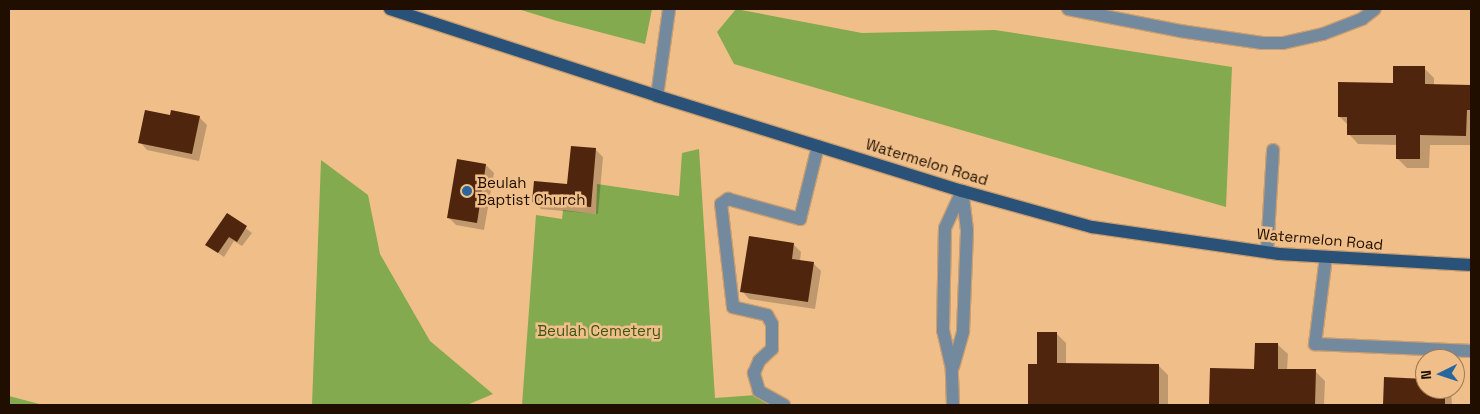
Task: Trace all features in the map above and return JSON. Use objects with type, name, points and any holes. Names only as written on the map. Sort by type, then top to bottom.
[{"type":"main road","name":"Watermelon Road","points":[[390,9],[656,96],[962,191],[1092,227],[1267,252],[1471,265]]},
{"type":"street","points":[[656,96],[669,9]]},
{"type":"street","points":[[1068,9],[1098,16],[1133,15],[1180,31],[1242,41],[1283,43],[1323,34],[1362,19],[1375,9]]},
{"type":"street","points":[[784,405],[759,391],[754,373],[759,361],[772,349],[772,324],[767,315],[732,307],[721,204],[728,199],[800,218],[818,146]]},
{"type":"street","points":[[1267,252],[1273,150]]},
{"type":"street","points":[[952,370],[963,331],[967,230],[962,191]]},
{"type":"street","points":[[952,405],[952,370],[942,331],[945,228],[962,191]]},
{"type":"street","points":[[1326,257],[1315,344],[1471,351]]},
{"type":"green space","points":[[518,9],[652,9],[645,44]]},
{"type":"green space","points":[[736,9],[862,33],[995,30],[1232,67],[1226,207],[734,64],[717,32]]},
{"type":"green space","name":"Beulah Cemetery","points":[[699,149],[715,398],[756,395],[772,405],[522,405],[536,215],[562,219],[563,210],[596,214],[597,184],[679,196],[682,153]]},
{"type":"green space","points":[[321,160],[368,195],[380,254],[430,341],[493,394],[467,405],[312,405]]},
{"type":"green space","points":[[9,396],[43,405],[9,405]]},
{"type":"building","points":[[1393,66],[1425,66],[1425,84],[1471,85],[1471,110],[1467,110],[1466,136],[1420,135],[1420,159],[1396,159],[1396,135],[1347,135],[1347,117],[1338,117],[1338,82],[1393,83]]},
{"type":"building","points":[[145,110],[170,115],[171,110],[200,116],[192,154],[138,143]]},
{"type":"building","points":[[571,146],[596,148],[591,207],[532,202],[534,181],[567,184]]},
{"type":"building","name":"Beulah Baptist Church","points":[[457,159],[486,164],[477,223],[447,218]]},
{"type":"building","points":[[227,213],[247,226],[237,242],[229,237],[218,253],[205,245]]},
{"type":"building","points":[[749,236],[794,243],[792,259],[814,262],[808,302],[740,292]]},
{"type":"building","points":[[1037,332],[1057,332],[1057,363],[1159,364],[1159,405],[1028,405],[1028,364],[1037,364]]},
{"type":"building","points":[[1255,343],[1278,343],[1278,369],[1316,369],[1315,405],[1209,405],[1210,368],[1254,369]]},
{"type":"building","points":[[1384,377],[1415,379],[1415,399],[1445,399],[1445,405],[1383,405]]},
{"type":"place","name":"Beulah Baptist Church","points":[[467,191]]}]
